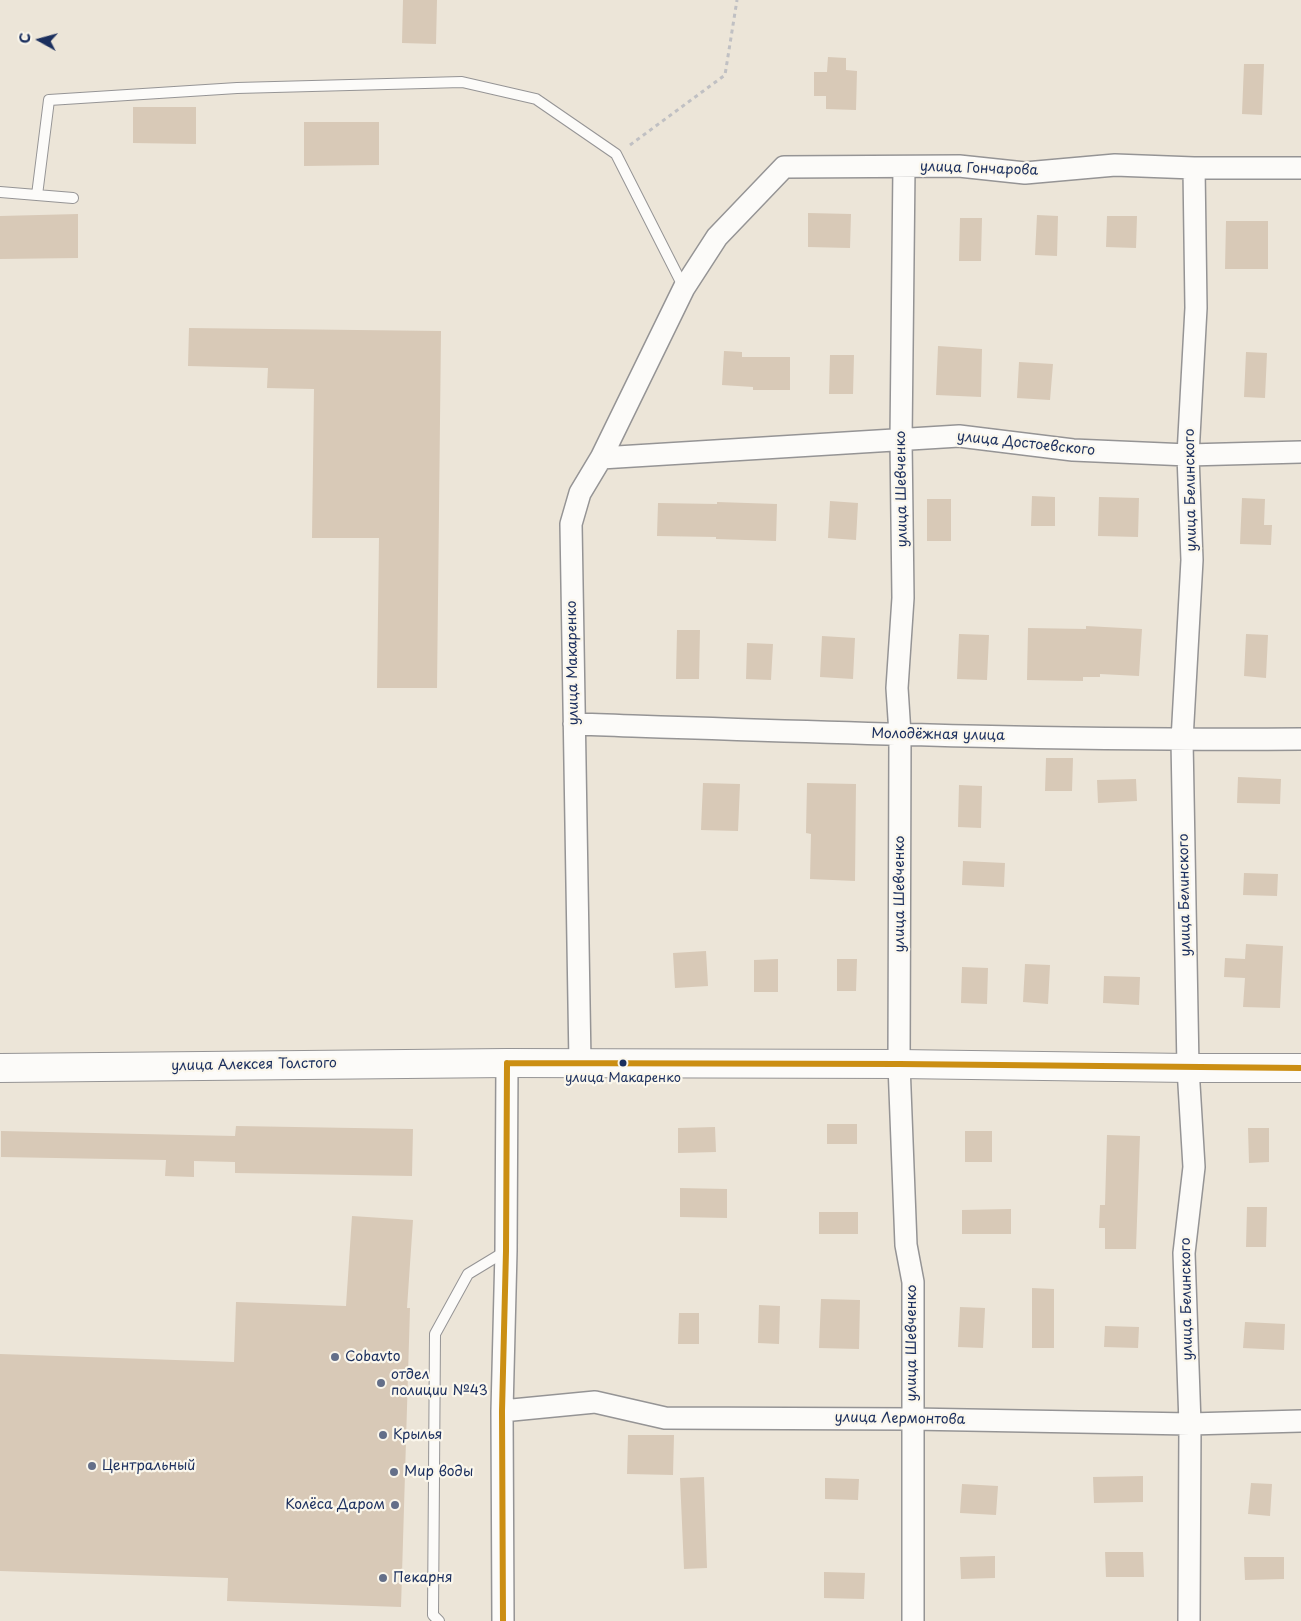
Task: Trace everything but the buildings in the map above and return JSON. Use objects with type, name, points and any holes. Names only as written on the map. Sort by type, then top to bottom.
[{"type":"street","name":"улица Гончарова","points":[[684,288],[717,236],[784,167],[958,166],[1025,173],[1115,165],[1194,168],[1301,168]]},
{"type":"street","name":"улица Шевченко","points":[[904,167],[901,440],[903,598],[897,688],[900,734],[899,1064],[906,1245],[913,1282],[913,1621]]},
{"type":"street","name":"улица Белинского","points":[[1188,1621],[1190,1424],[1184,1253],[1194,1167],[1188,1068],[1182,740],[1192,560],[1188,456],[1196,308],[1194,168]]},
{"type":"street","name":"улица Макаренко","points":[[580,1064],[571,524],[580,493],[601,458],[684,288]]},
{"type":"street","name":"улица Достоевского","points":[[601,458],[959,436],[1073,450],[1188,456],[1301,452]]},
{"type":"street","name":"Молодёжная улица","points":[[574,724],[1182,740],[1301,739]]},
{"type":"street","name":"улица Алексея Толстого","points":[[0,1068],[507,1063],[899,1064]]},
{"type":"street","points":[[503,1621],[502,1411],[506,1251],[507,1063]]},
{"type":"street","points":[[899,1064],[1301,1068]]},
{"type":"street","name":"улица Лермонтова","points":[[502,1411],[595,1402],[664,1418],[912,1419],[1190,1424],[1301,1421]]},
{"type":"lane","points":[[38,195],[49,100],[237,88],[462,82],[536,99],[616,154],[684,288]]},
{"type":"lane","points":[[0,192],[73,198]]},
{"type":"lane","points":[[439,1621],[433,1615],[436,1334],[468,1274],[506,1251]]},
{"type":"path","points":[[616,154],[725,75],[738,0]]},
{"type":"transit line","points":[[507,1063],[1301,1068]]},
{"type":"transit line","points":[[503,1621],[502,1411],[506,1251],[507,1063]]},
{"type":"place","name":"улица Макаренко","points":[[623,1063]]},
{"type":"place","name":"Cobavto","points":[[335,1357]]},
{"type":"place","name":"отдел полиции №43","points":[[381,1383]]},
{"type":"place","name":"Крылья","points":[[383,1435]]},
{"type":"place","name":"Центральный","points":[[92,1466]]},
{"type":"place","name":"Мир воды","points":[[394,1472]]},
{"type":"place","name":"Колёса Даром","points":[[395,1505]]},
{"type":"place","name":"Пекарня","points":[[383,1578]]}]
